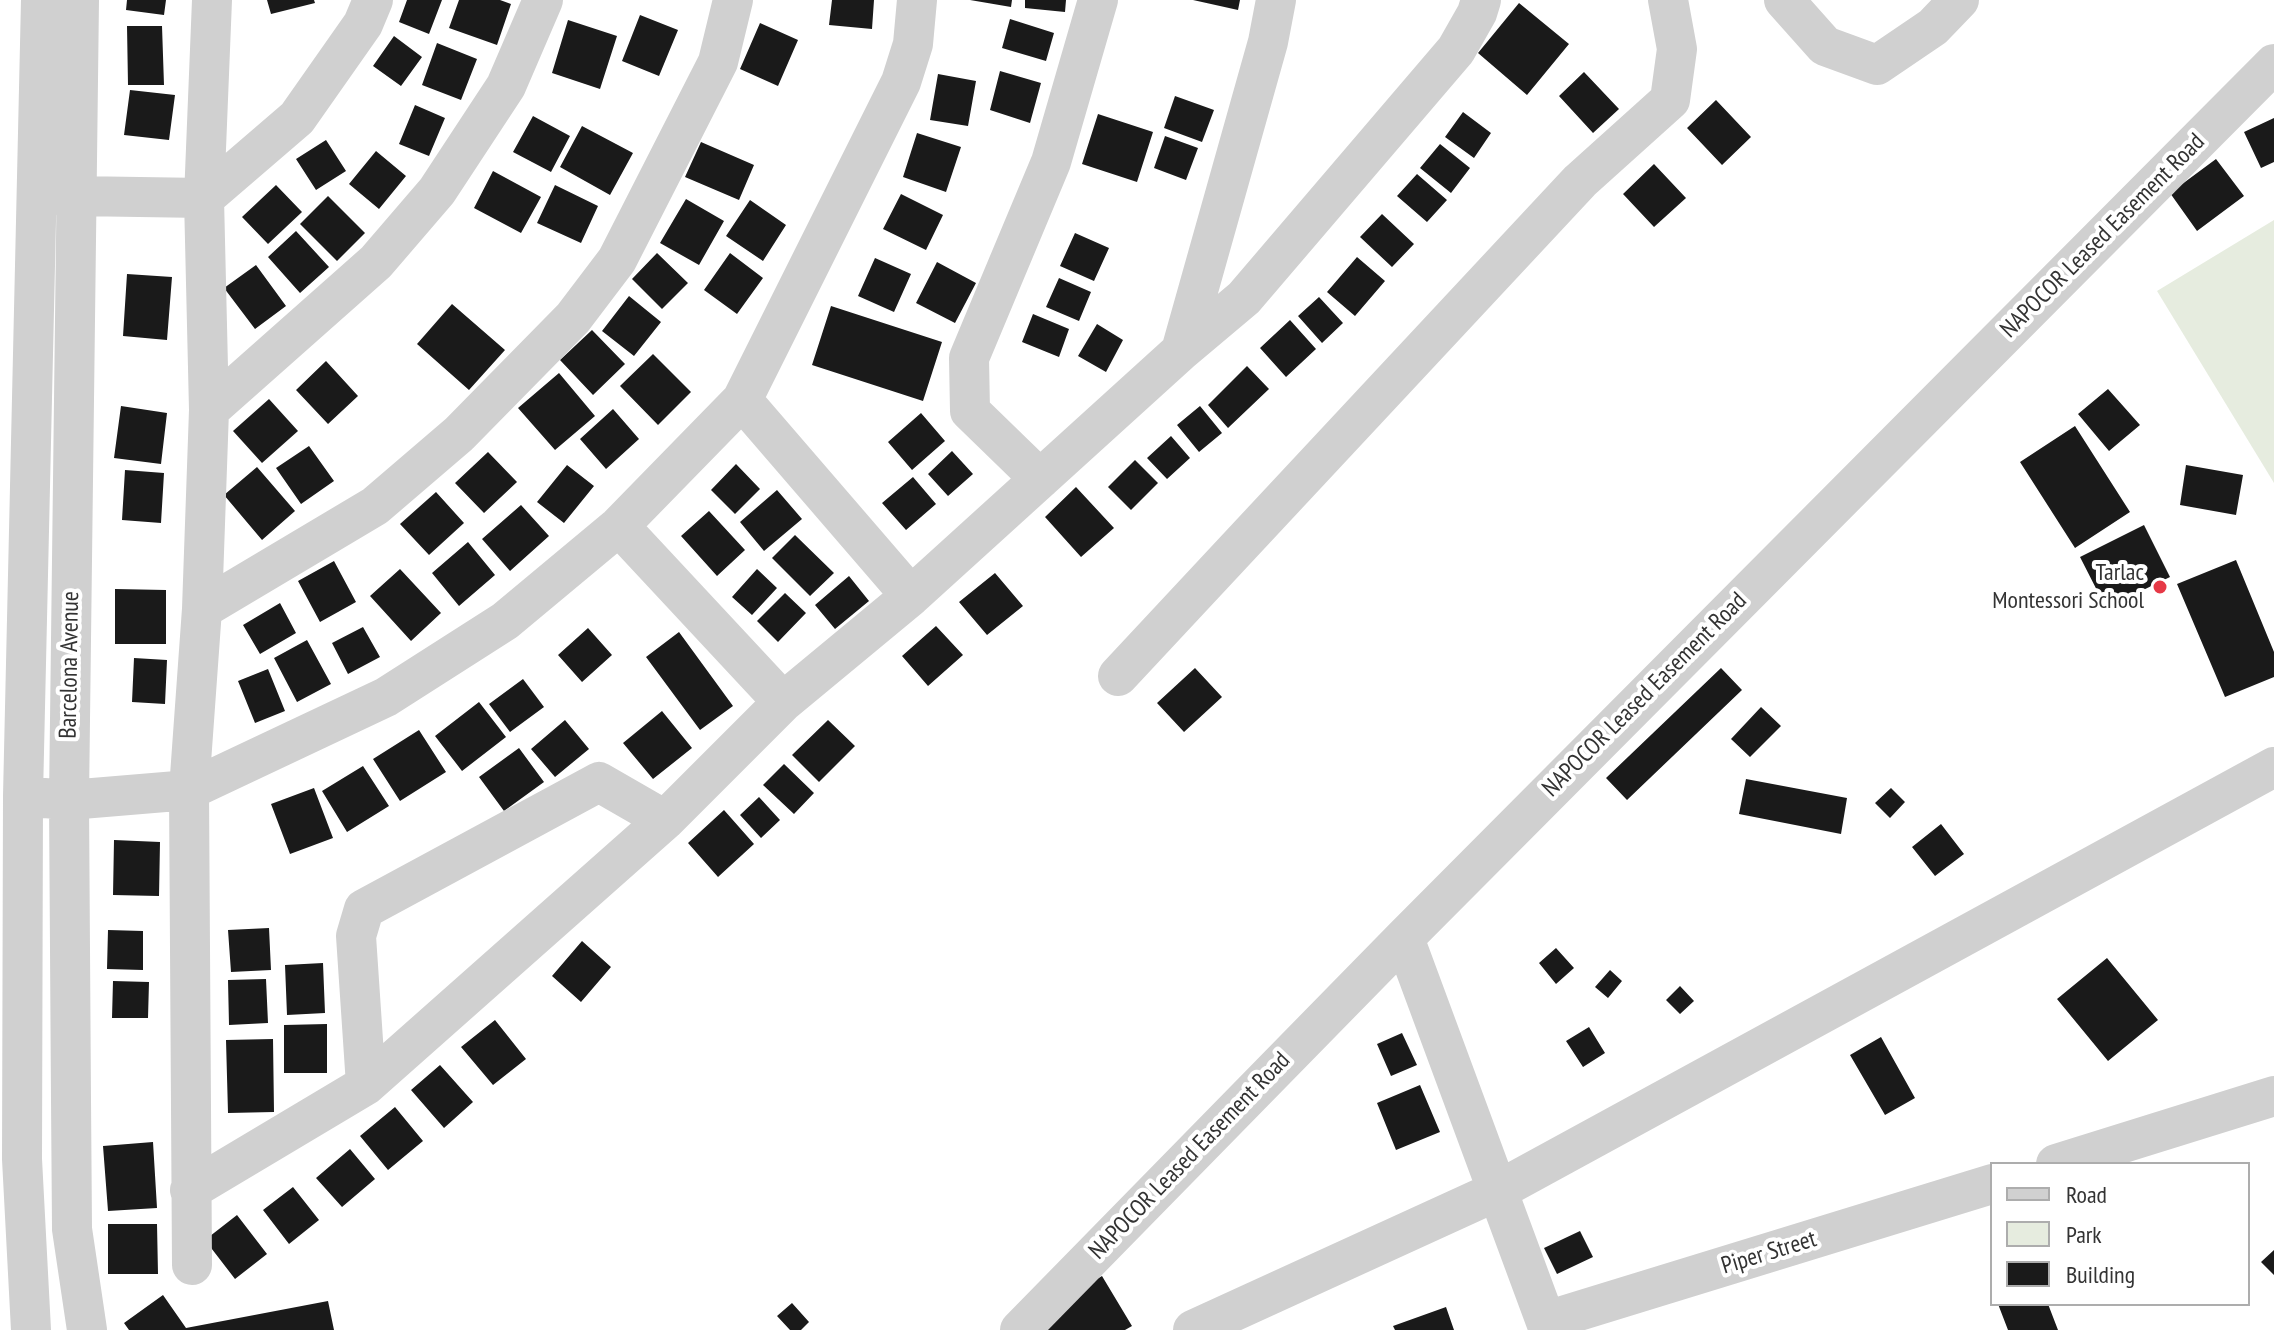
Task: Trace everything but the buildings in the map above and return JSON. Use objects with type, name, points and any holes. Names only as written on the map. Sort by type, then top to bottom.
[{"type":"street","name":"Barcelona Avenue","points":[[41,0],[56,194],[69,800],[72,1229],[87,1330]]},
{"type":"street","name":"Barcelona Avenue","points":[[31,1330],[22,1159],[11,796],[56,194],[79,0]]},
{"type":"street","points":[[192,1265],[189,790],[202,609],[209,410],[204,198],[212,0]]},
{"type":"street","points":[[56,194],[204,198],[297,118],[363,24],[373,0]]},
{"type":"street","points":[[209,410],[376,262],[437,191],[506,86],[543,0]]},
{"type":"street","points":[[202,609],[375,506],[459,434],[573,318],[617,260],[718,62],[733,0]]},
{"type":"street","points":[[11,796],[69,800],[189,790],[386,697],[505,621],[619,526],[742,400],[901,82],[913,44],[917,0]]},
{"type":"street","points":[[1040,479],[970,411],[969,358],[1051,162],[1098,0]]},
{"type":"street","points":[[1181,351],[1268,42],[1276,0]]},
{"type":"street","points":[[190,1190],[366,1085],[665,820],[783,702],[911,596],[1181,351],[1244,298],[1456,50],[1481,0]]},
{"type":"street","points":[[1118,676],[1580,181],[1670,100],[1677,49],[1668,0]]},
{"type":"street","points":[[1784,0],[1825,46],[1877,65],[1933,27],[1959,0]]},
{"type":"street","name":"NAPOCOR Leased Easement Road","points":[[1020,1330],[1404,938],[2274,64]]},
{"type":"street","points":[[742,400],[911,596]]},
{"type":"street","points":[[619,526],[783,702]]},
{"type":"street","points":[[1193,1330],[1497,1191],[2274,767]]},
{"type":"street","points":[[366,1085],[356,936],[364,909],[599,782],[665,820]]},
{"type":"street","points":[[1404,938],[1547,1326]]},
{"type":"street","points":[[2062,1162],[2274,1096]]},
{"type":"street","name":"Piper Street","points":[[1547,1326],[1990,1185]]},
{"type":"green space","points":[[2274,220],[2274,483],[2157,291]]},
{"type":"place","name":"Tarlac Montessori School","points":[[2160,587]]}]
